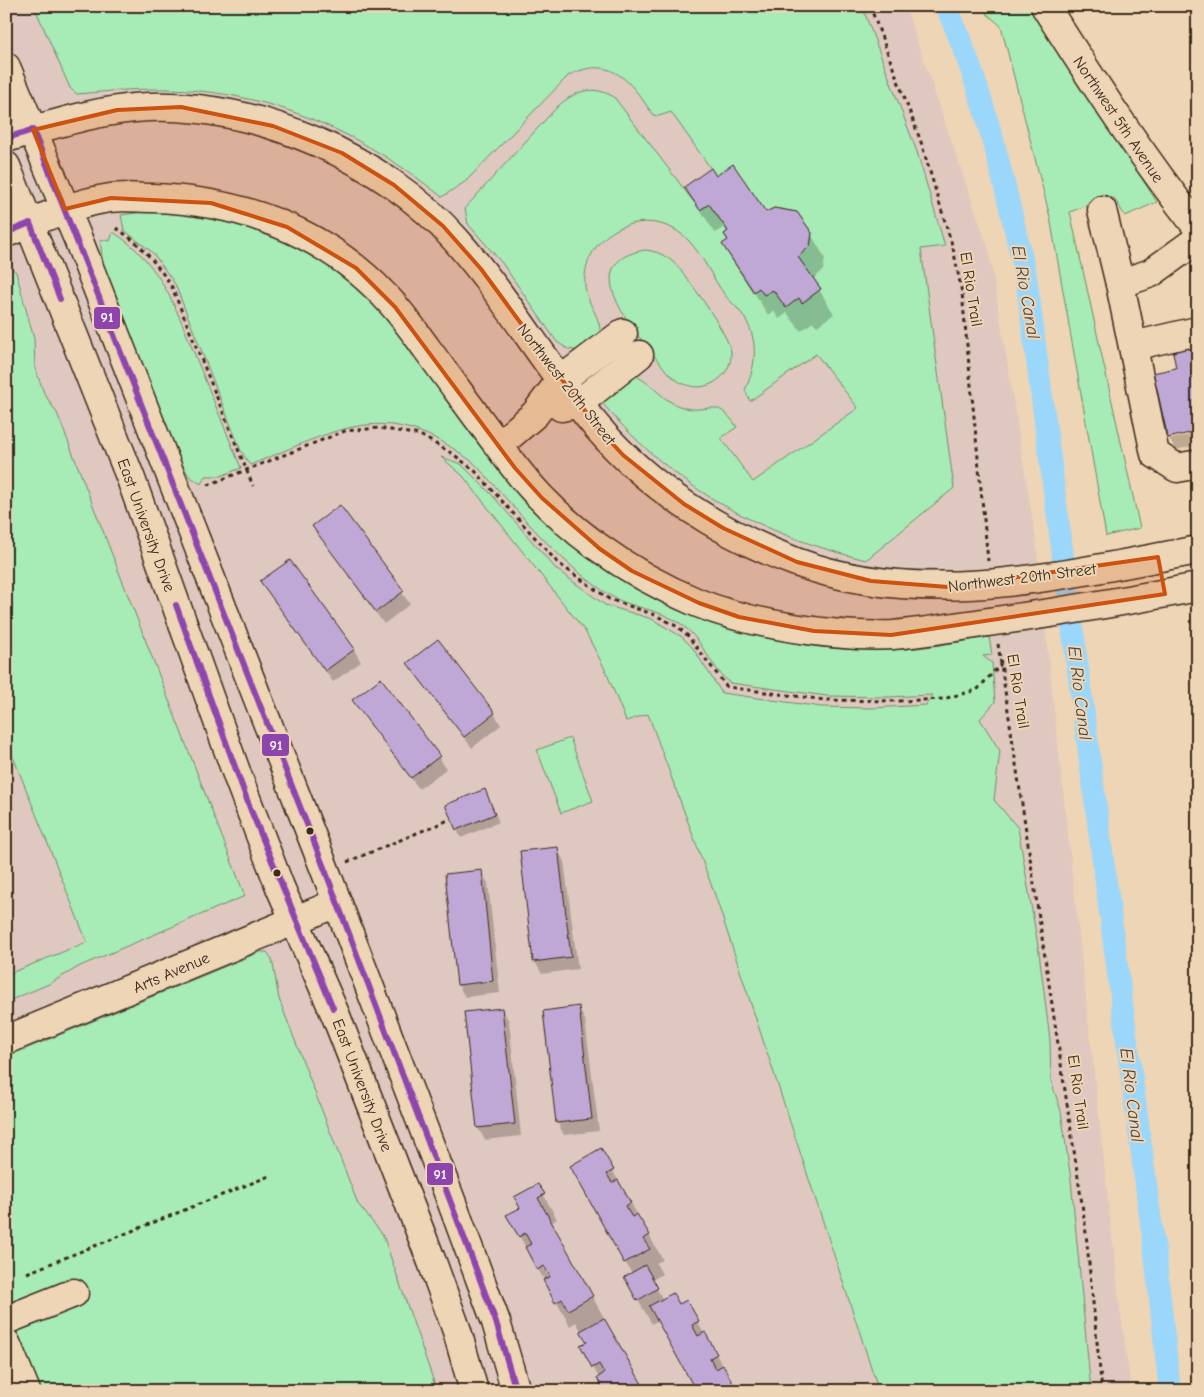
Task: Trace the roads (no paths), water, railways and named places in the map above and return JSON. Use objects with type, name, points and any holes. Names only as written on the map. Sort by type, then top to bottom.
[{"type":"street","name":"Northwest 5th Avenue","points":[[1044,6],[1121,125],[1166,190],[1197,228]]},
{"type":"street","points":[[6,67],[65,209],[452,1203],[496,1322],[516,1391]]},
{"type":"street","name":"Northwest 20th Street","points":[[6,138],[117,110],[146,107],[181,107],[234,115],[274,126],[342,153],[394,185],[443,226],[481,269],[578,403],[623,455],[684,504],[723,528],[762,548],[797,562],[871,580],[948,587],[1040,577],[1198,550]]},
{"type":"street","name":"East University Drive","points":[[6,166],[18,228],[131,479],[208,698],[294,920],[336,1016],[432,1262],[457,1331],[474,1391]]},
{"type":"street","points":[[18,228],[65,209],[111,198],[175,199],[211,203],[250,212],[287,226],[321,244],[356,268],[395,307],[515,468],[542,498],[600,549],[632,571],[699,603],[739,617],[814,631],[891,635],[1040,615],[1198,588]]},
{"type":"street","points":[[1102,210],[1120,284],[1155,454],[1177,468],[1198,464]]},
{"type":"street","points":[[1120,284],[1151,273],[1197,228]]},
{"type":"street","points":[[1133,346],[1193,332],[1198,337]]},
{"type":"street","points":[[499,446],[535,414],[561,380],[623,333]]},
{"type":"street","points":[[535,414],[578,403],[639,355]]},
{"type":"street","points":[[1158,557],[1166,594]]},
{"type":"street","name":"Arts Avenue","points":[[6,1040],[336,903]]},
{"type":"street","points":[[6,1320],[74,1293]]},
{"type":"street","points":[[6,1343],[26,1391]]},
{"type":"waterway","name":"El Rio Canal","points":[[946,6],[960,39],[983,106],[1002,174],[1026,277],[1155,1253],[1170,1391]]}]
